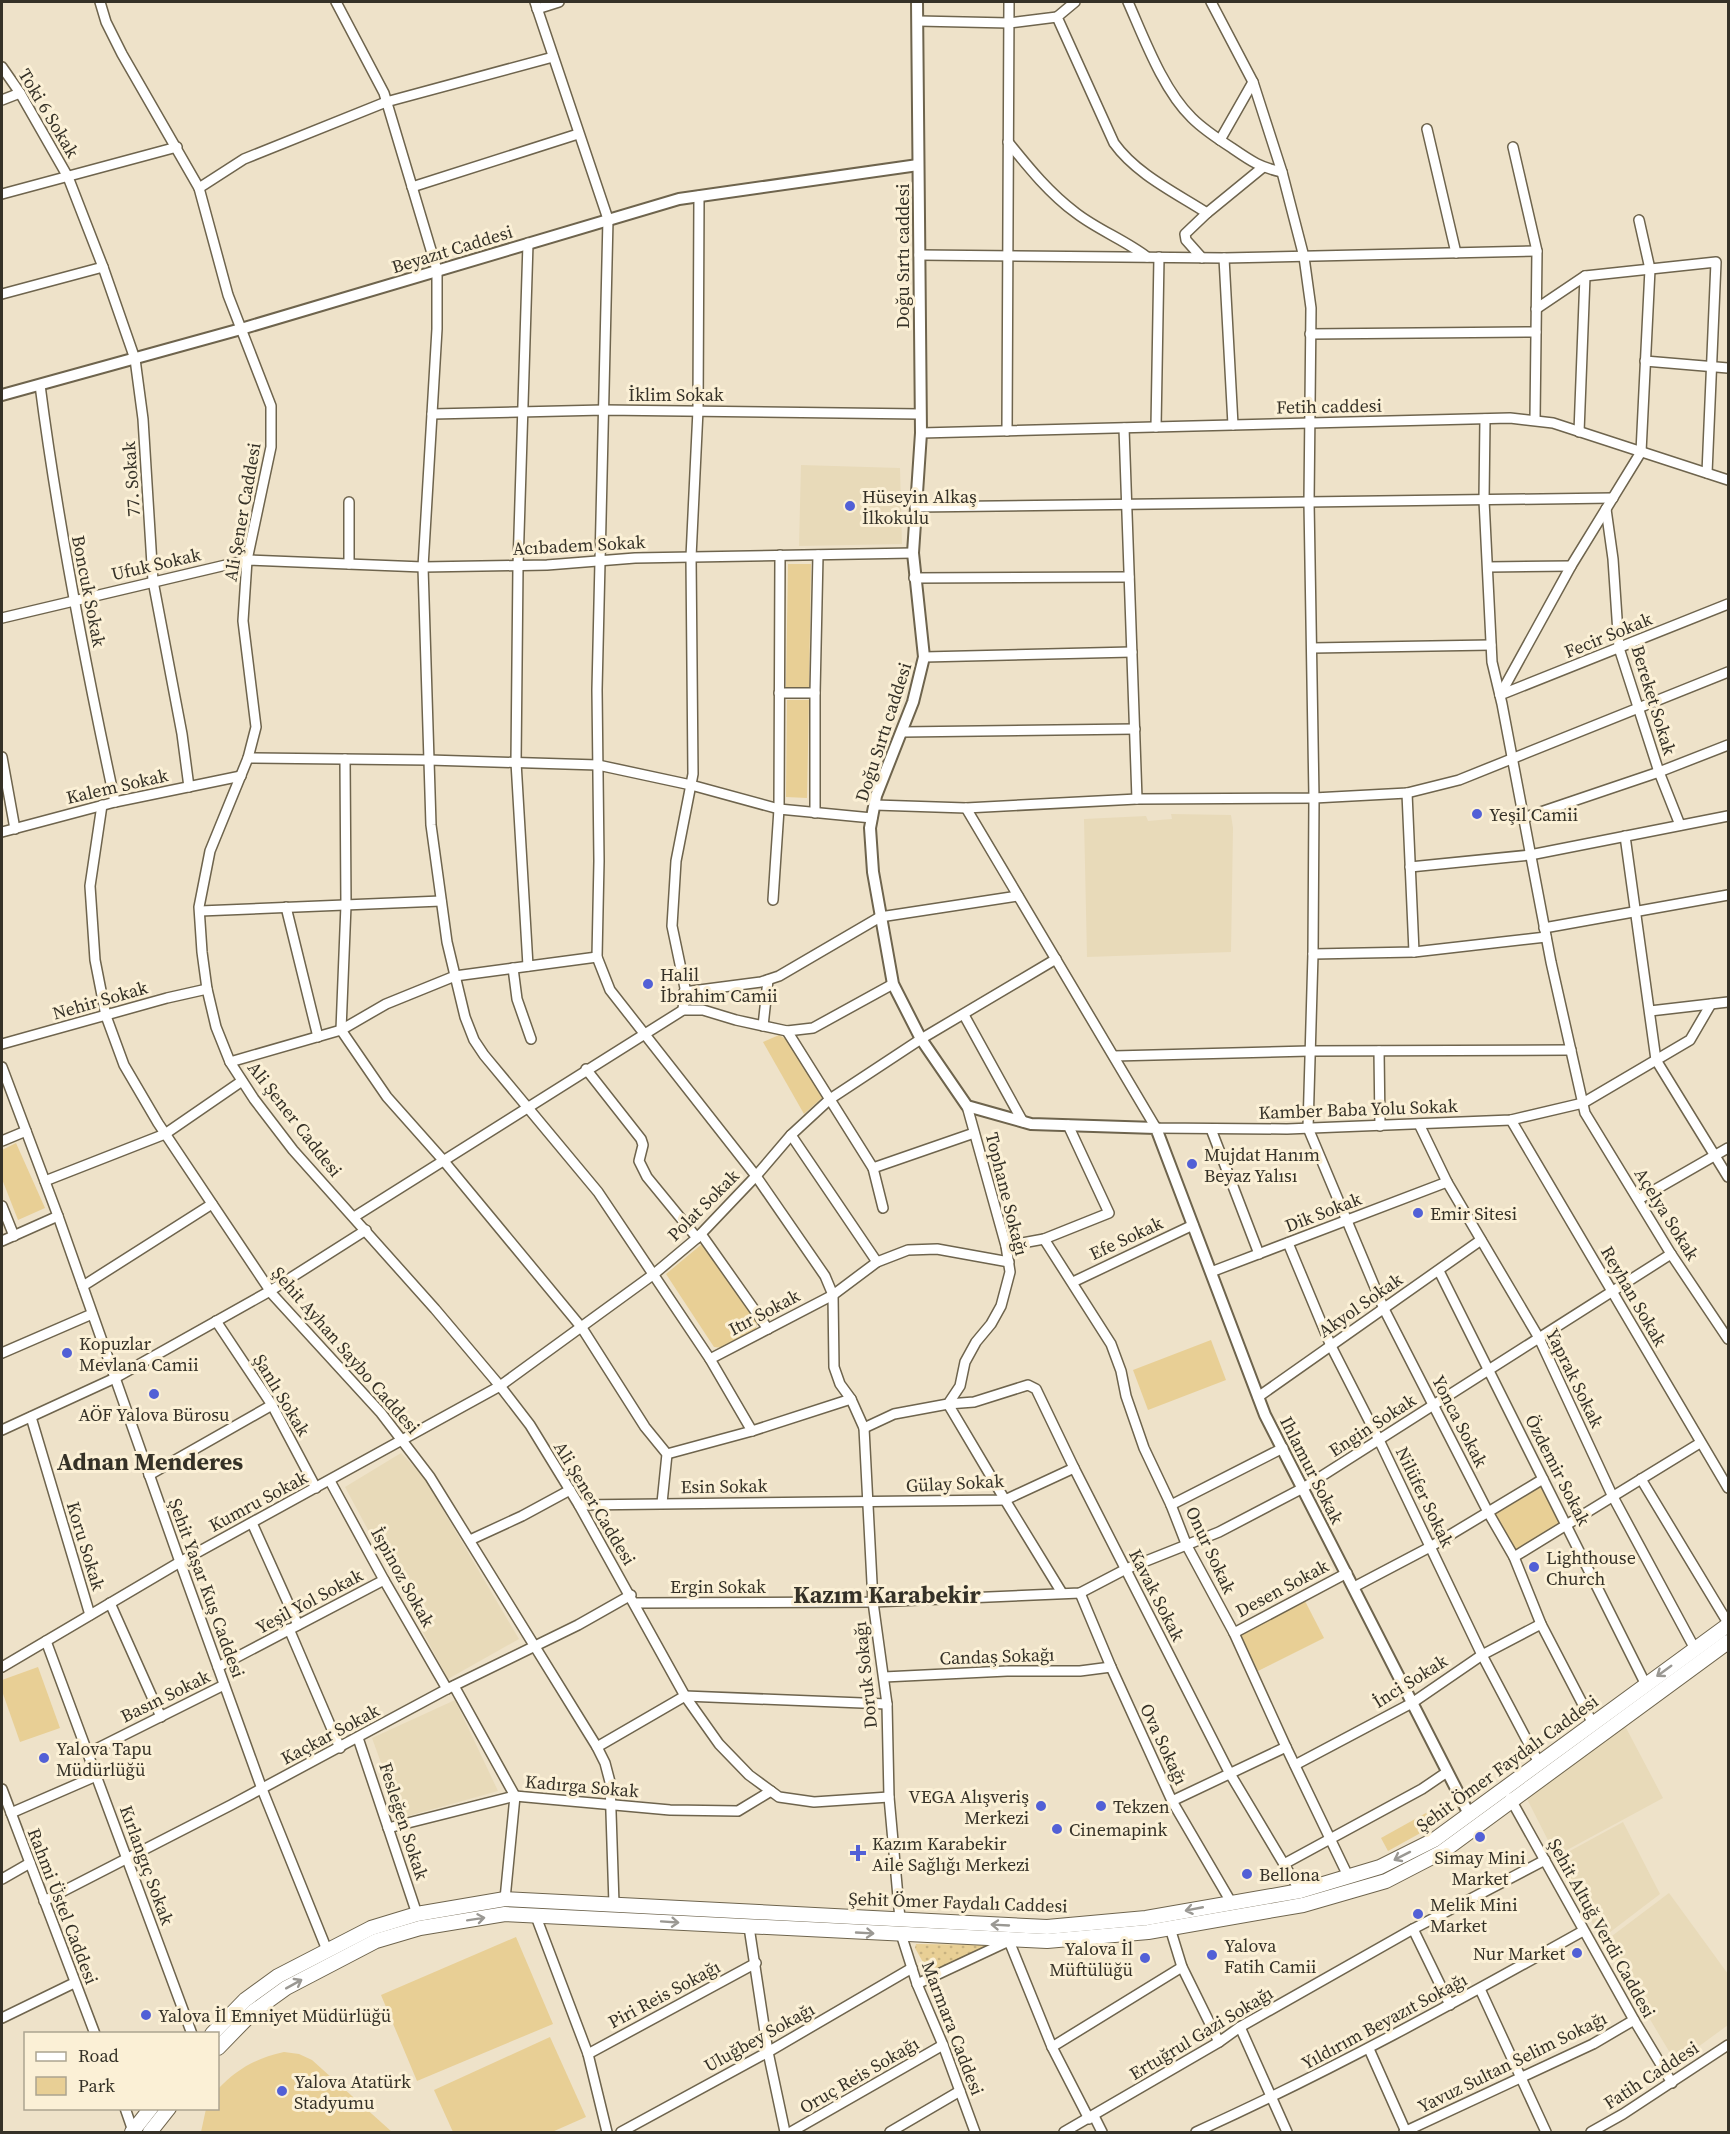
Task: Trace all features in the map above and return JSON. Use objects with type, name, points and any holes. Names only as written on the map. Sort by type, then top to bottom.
[{"type":"main road","name":"Şehit Ömer Faydalı Caddesi","points":[[219,2047],[254,2011],[371,1928],[417,1914],[504,1899],[1047,1927],[1146,1918],[1300,1891],[1349,1878],[1380,1868],[1434,1840],[1728,1624]]},
{"type":"main road","name":"Şehit Ömer Faydalı Caddesi","points":[[214,2032],[245,2000],[278,1976],[330,1956],[420,1928],[505,1914],[1009,1941],[1047,1941],[1148,1932],[1304,1905],[1386,1881],[1442,1852],[1728,1642]]},
{"type":"main road","points":[[900,1919],[901,1934]]},
{"type":"main road","points":[[133,2132],[150,2110]]},
{"type":"main road","points":[[150,2133],[168,2110]]},
{"type":"street","name":"Ali Şener Caddesi","points":[[100,2],[106,22],[122,54],[199,188],[228,295],[271,406],[271,447],[248,560],[243,621],[256,727],[248,759],[210,852],[200,911],[207,989],[216,1027],[230,1062],[254,1099],[293,1150],[366,1230],[500,1386],[530,1425],[633,1599],[685,1696],[719,1744],[748,1775],[779,1797],[814,1802],[889,1797]]},
{"type":"street","points":[[336,2],[384,93],[437,270],[437,329],[423,567],[431,825],[447,942],[465,1017],[474,1040],[484,1055],[598,1192],[710,1359],[752,1431]]},
{"type":"street","points":[[559,2],[536,5],[608,219],[597,690],[599,861],[597,957],[610,990],[756,1176],[825,1276],[833,1294],[834,1367],[840,1384],[851,1399],[864,1428],[894,1414],[948,1404],[1062,1593]]},
{"type":"street","name":"Doğu Sırtı caddesi","points":[[917,2],[921,434],[913,553],[924,657],[913,702],[875,805],[870,828],[873,872],[893,984],[921,1039],[968,1106]]},
{"type":"street","points":[[1007,431],[1009,2]]},
{"type":"street","points":[[918,21],[1009,23],[1057,17],[1075,2]]},
{"type":"street","points":[[1128,2],[1152,56],[1179,104],[1191,118],[1262,168],[1282,172]]},
{"type":"street","points":[[1211,2],[1253,82],[1282,172],[1304,257],[1311,308],[1310,502],[1314,798],[1313,954],[1308,1128]]},
{"type":"street","points":[[1057,17],[1114,143],[1122,154],[1207,213]]},
{"type":"street","points":[[199,188],[244,159],[386,102],[553,57]]},
{"type":"street","name":"Toki 6 Sokak","points":[[2,67],[20,93],[68,177]]},
{"type":"street","points":[[1220,140],[1253,82]]},
{"type":"street","points":[[2,100],[20,93]]},
{"type":"street","points":[[1427,129],[1456,253]]},
{"type":"street","points":[[412,187],[578,134]]},
{"type":"street","points":[[1008,142],[1045,187],[1076,214],[1147,257]]},
{"type":"street","points":[[2,194],[177,147]]},
{"type":"street","points":[[1514,147],[1537,251],[1535,420]]},
{"type":"street","name":"Beyazıt Caddesi","points":[[2,395],[241,329],[678,199],[918,165]]},
{"type":"street","points":[[1202,258],[1186,240],[1185,234],[1262,168]]},
{"type":"street","name":"77. Sokak","points":[[68,177],[135,359],[143,419],[153,581],[182,734],[189,787]]},
{"type":"street","points":[[683,1010],[684,992],[672,926],[676,861],[693,774],[691,557],[698,410],[699,196]]},
{"type":"street","points":[[1500,695],[1571,566],[1641,452],[1650,269],[1639,220]]},
{"type":"street","points":[[528,243],[518,566],[516,762],[528,966]]},
{"type":"street","points":[[919,255],[1224,258],[1537,251]]},
{"type":"street","points":[[1156,427],[1159,257]]},
{"type":"street","points":[[1224,258],[1233,425]]},
{"type":"street","points":[[1536,309],[1585,276],[1716,262],[1707,473]]},
{"type":"street","points":[[2,294],[103,267]]},
{"type":"street","points":[[1580,432],[1585,276]]},
{"type":"street","points":[[1310,334],[1536,332]]},
{"type":"street","points":[[1645,361],[1728,368]]},
{"type":"street","name":"Boncuk Sokak","points":[[39,385],[73,601],[115,802]]},
{"type":"street","name":"İklim Sokak","points":[[432,414],[698,410],[920,414]]},
{"type":"street","name":"Fetih caddesi","points":[[921,434],[1485,419],[1535,420],[1554,423],[1728,480]]},
{"type":"street","name":"Açelya Sokak","points":[[1485,419],[1484,500],[1492,662],[1545,933],[1585,1113],[1639,1198],[1671,1254],[1728,1339]]},
{"type":"street","points":[[1124,428],[1137,799]]},
{"type":"street","points":[[915,507],[1613,498]]},
{"type":"street","points":[[350,502],[350,564]]},
{"type":"street","name":"Bereket Sokak","points":[[1606,510],[1613,559],[1619,648],[1659,772],[1680,825]]},
{"type":"street","name":"Acıbadem Sokak","points":[[248,560],[423,567],[518,566],[635,558],[913,553]]},
{"type":"street","points":[[773,900],[779,810],[780,555]]},
{"type":"street","points":[[815,813],[814,693],[818,555]]},
{"type":"street","name":"Ufuk Sokak","points":[[2,618],[248,560]]},
{"type":"street","points":[[1488,567],[1571,566]]},
{"type":"street","points":[[914,578],[1129,578]]},
{"type":"street","name":"Fecir Sokak","points":[[1500,695],[1728,604]]},
{"type":"street","points":[[1312,648],[1491,645]]},
{"type":"street","points":[[924,657],[1132,652]]},
{"type":"street","points":[[875,805],[966,808],[1137,799],[1314,798],[1407,793],[1459,780],[1728,672]]},
{"type":"street","points":[[780,693],[814,693]]},
{"type":"street","points":[[902,732],[1135,729]]},
{"type":"street","points":[[1523,818],[1659,772],[1728,745]]},
{"type":"street","points":[[2,757],[15,829]]},
{"type":"street","points":[[248,759],[429,760],[598,765],[692,785],[779,810],[872,818]]},
{"type":"street","points":[[345,759],[346,905],[341,1030],[387,1097],[443,1160],[582,1328],[645,1427],[667,1454],[662,1503]]},
{"type":"street","name":"Kalem Sokak","points":[[2,831],[115,802],[241,776]]},
{"type":"street","points":[[1407,793],[1414,952]]},
{"type":"street","name":"Şehit Ayhan Saybo Caddesi","points":[[102,805],[90,886],[95,960],[106,1016],[124,1065],[165,1134],[270,1291],[381,1413],[430,1477],[597,1746],[610,1782],[614,1904]]},
{"type":"street","points":[[966,808],[1156,1128]]},
{"type":"street","points":[[1410,867],[1530,855],[1728,816]]},
{"type":"street","points":[[1625,836],[1656,1060],[1728,1177]]},
{"type":"street","points":[[1313,954],[1414,952],[1545,933],[1635,911],[1728,895]]},
{"type":"street","points":[[684,992],[768,980],[880,917],[1018,896]]},
{"type":"street","points":[[200,911],[441,901]]},
{"type":"street","points":[[286,907],[318,1037]]},
{"type":"street","points":[[230,1062],[341,1030],[387,1004],[455,976],[597,957]]},
{"type":"street","name":"Polat Sokak","points":[[500,1386],[654,1275],[699,1236],[756,1176],[790,1135],[830,1099],[921,1039],[1056,959]]},
{"type":"street","points":[[513,968],[517,999],[531,1039]]},
{"type":"street","points":[[763,1026],[768,980]]},
{"type":"street","points":[[354,1217],[683,1010],[703,1010],[787,1031],[813,1028],[893,984]]},
{"type":"street","name":"Nehir Sokak","points":[[2,1044],[207,989]]},
{"type":"street","points":[[1650,1011],[1728,1002]]},
{"type":"street","name":"Kamber Baba Yolu Sokak","points":[[968,1106],[1023,1122],[1156,1128],[1308,1128],[1511,1120],[1583,1104],[1690,1040],[1711,1004]]},
{"type":"street","points":[[964,1015],[1023,1122]]},
{"type":"street","points":[[787,1031],[873,1167],[883,1208]]},
{"type":"street","points":[[1114,1056],[1309,1051],[1571,1050]]},
{"type":"street","points":[[1379,1051],[1380,1126]]},
{"type":"street","name":"Şehit Yaşar Kuş Caddesi","points":[[2,1066],[58,1216],[224,1686],[262,1789],[330,1956]]},
{"type":"street","points":[[586,1069],[641,1139],[643,1145],[639,1161],[647,1177],[699,1236],[768,1329]]},
{"type":"street","points":[[45,1181],[165,1134],[242,1081]]},
{"type":"street","name":"Tophane Sokağı","points":[[948,1404],[960,1386],[965,1362],[1001,1306],[1010,1272],[1006,1246],[968,1106]]},
{"type":"street","name":"Reyhan Sokak","points":[[1511,1120],[1728,1488]]},
{"type":"street","name":"Yaprak Sokak","points":[[1419,1124],[1447,1182],[1539,1338],[1612,1495],[1695,1649]]},
{"type":"street","points":[[1006,1246],[1044,1239],[1109,1213],[1068,1125]]},
{"type":"street","name":"Ihlamur Sokak","points":[[1156,1128],[1265,1415],[1469,1814]]},
{"type":"street","name":"Yonca Sokak","points":[[1308,1128],[1384,1309],[1488,1512],[1514,1557],[1541,1624],[1593,1724]]},
{"type":"street","points":[[1211,1129],[1259,1254]]},
{"type":"street","points":[[2,1141],[26,1131]]},
{"type":"street","points":[[873,1167],[974,1133]]},
{"type":"street","points":[[790,1135],[877,1262]]},
{"type":"street","points":[[1639,1198],[1728,1148]]},
{"type":"street","name":"Dik Sokak","points":[[1211,1272],[1447,1182]]},
{"type":"street","points":[[83,1286],[212,1204]]},
{"type":"street","points":[[2,1206],[14,1236]]},
{"type":"street","points":[[2,1241],[58,1216]]},
{"type":"street","name":"Efe Sokak","points":[[1072,1282],[1193,1225]]},
{"type":"street","points":[[2,1430],[115,1378],[270,1291],[366,1230]]},
{"type":"street","name":"Onur Sokak","points":[[1044,1239],[1111,1344],[1144,1448],[1171,1505],[1187,1546],[1234,1633],[1349,1878]]},
{"type":"street","name":"Akyol Sokak","points":[[1258,1397],[1481,1240]]},
{"type":"street","name":"Nilüfer Sokak","points":[[1288,1243],[1331,1346],[1379,1440],[1482,1655],[1539,1763]]},
{"type":"street","name":"Itır Sokak","points":[[710,1359],[833,1294],[877,1262],[908,1250],[937,1249],[1009,1262]]},
{"type":"street","name":"Engin Sokak","points":[[1080,1593],[1126,1569],[1187,1546],[1303,1488],[1671,1254]]},
{"type":"street","name":"Özdemir Sokak","points":[[1439,1270],[1646,1685]]},
{"type":"street","points":[[2,1353],[92,1314]]},
{"type":"street","name":"Şanlı Sokak","points":[[216,1321],[272,1406],[316,1488]]},
{"type":"street","name":"Kavak Sokak","points":[[948,1404],[974,1402],[1028,1385],[1036,1389],[1229,1773],[1300,1891]]},
{"type":"street","name":"Kumru Sokak","points":[[2,1667],[180,1562],[500,1386]]},
{"type":"street","points":[[667,1454],[752,1431],[851,1399]]},
{"type":"street","points":[[149,1476],[272,1406]]},
{"type":"street","name":"Koru Sokak","points":[[31,1417],[90,1615]]},
{"type":"street","name":"Doruk Sokağı","points":[[864,1428],[873,1602],[887,1704],[889,1797],[900,1919]]},
{"type":"street","points":[[1514,1557],[1700,1443]]},
{"type":"street","points":[[1171,1505],[1283,1448]]},
{"type":"street","name":"Gülay Sokak","points":[[868,1502],[1005,1500],[1074,1468]]},
{"type":"street","points":[[1354,1587],[1430,1547],[1544,1479]]},
{"type":"street","points":[[1641,1479],[1728,1624]]},
{"type":"street","name":"İspinoz Sokak","points":[[330,1481],[384,1580],[451,1687],[515,1796]]},
{"type":"street","points":[[470,1540],[570,1490]]},
{"type":"street","name":"Esin Sokak","points":[[579,1505],[868,1502]]},
{"type":"street","points":[[252,1523],[340,1748]]},
{"type":"street","name":"Desen Sokak","points":[[1234,1633],[1347,1573]]},
{"type":"street","name":"Yeşil Yol Sokak","points":[[218,1667],[384,1580]]},
{"type":"street","name":"Ergin Sokak","points":[[633,1599],[873,1602],[1080,1593]]},
{"type":"street","name":"Ova Sokağı","points":[[1080,1593],[1172,1801],[1231,1902]]},
{"type":"street","name":"Kaçkar Sokak","points":[[44,1900],[262,1789],[451,1687],[633,1599]]},
{"type":"street","points":[[110,1603],[161,1717]]},
{"type":"street","name":"İnci Sokak","points":[[1294,1765],[1412,1703],[1482,1655],[1541,1624]]},
{"type":"street","name":"Kırlangıç Sokak","points":[[46,1641],[191,2032]]},
{"type":"street","name":"Candaş Sokağı","points":[[884,1677],[1007,1671],[1080,1671],[1111,1667]]},
{"type":"street","name":"Basın Sokak","points":[[88,1753],[224,1686]]},
{"type":"street","points":[[597,1746],[685,1696],[887,1704]]},
{"type":"street","name":"Fesleğen Sokak","points":[[358,1738],[417,1914]]},
{"type":"street","points":[[1172,1801],[1286,1747]]},
{"type":"street","points":[[1284,1864],[1422,1789],[1447,1772]]},
{"type":"street","points":[[11,1813],[96,1776]]},
{"type":"street","name":"Rahmi Üstel Caddesi","points":[[2,1789],[93,2032]]},
{"type":"street","name":"Şehit Altuğ Verdi Caddesi","points":[[1505,1789],[1634,2020],[1672,2083]]},
{"type":"street","name":"Kadırga Sokak","points":[[388,1828],[515,1796],[670,1810],[738,1811],[771,1791]]},
{"type":"street","points":[[504,1899],[515,1796]]},
{"type":"street","name":"Ertuğrul Gazi Sokağı","points":[[1064,2133],[1219,2042],[1240,2027],[1413,1929],[1545,1860]]},
{"type":"street","points":[[2,1879],[30,1863]]},
{"type":"street","points":[[535,1914],[588,2054],[607,2133]]},
{"type":"street","points":[[749,1927],[768,2052],[786,2133]]},
{"type":"street","points":[[1170,1928],[1182,1967],[1219,2042]]},
{"type":"street","points":[[1413,1929],[1450,2005]]},
{"type":"street","name":"Yıldırım Beyazıt Sokağı","points":[[1196,2133],[1370,2049],[1584,1931]]},
{"type":"street","name":"Marmara Caddesi","points":[[901,1934],[917,1984],[943,2045],[975,2133]]},
{"type":"street","points":[[917,1984],[1009,1941],[1052,2047],[1102,2133]]},
{"type":"street","name":"Piri Reis Sokağı","points":[[588,2054],[756,1963]]},
{"type":"street","points":[[1052,2047],[1182,1967]]},
{"type":"street","name":"Uluğbey Sokağı","points":[[621,2133],[768,2052],[912,1968]]},
{"type":"street","points":[[2,2018],[74,1983]]},
{"type":"street","points":[[1480,1989],[1546,2133]]},
{"type":"street","name":"Yavuz Sultan Selim Sokağı","points":[[1405,2132],[1593,2044],[1634,2020]]},
{"type":"street","points":[[1240,2027],[1287,2133]]},
{"type":"street","name":"Fatih Caddesi","points":[[1591,2133],[1672,2083],[1728,2044]]},
{"type":"street","name":"Oruç Reis Sokağı","points":[[791,2133],[943,2045]]},
{"type":"street","points":[[1370,2049],[1405,2132]]},
{"type":"street","points":[[890,2133],[960,2091]]},
{"type":"street","points":[[125,2110],[133,2132]]},
{"type":"shaded area","name":"Hüseyin Alkaş İlkokulu","points":[[801,465],[900,468],[902,544],[799,546]]},
{"type":"shaded area","points":[[1171,814],[1231,815],[1233,828],[1231,952],[1087,957],[1084,819],[1146,816],[1148,821],[1172,819]]},
{"type":"shaded area","points":[[401,1453],[423,1476],[519,1639],[448,1679],[345,1487]]},
{"type":"shaded area","points":[[455,1700],[498,1791],[401,1818],[372,1738]]},
{"type":"shaded area","points":[[1624,1724],[1663,1798],[1556,1856],[1525,1795]]},
{"type":"shaded area","points":[[1623,1822],[1660,1894],[1601,1939],[1557,1858]]},
{"type":"shaded area","points":[[1669,1893],[1728,1974],[1728,2025],[1676,2063],[1604,1942]]},
{"type":"green space","points":[[788,564],[811,564],[809,687],[786,687]]},
{"type":"green space","points":[[787,700],[809,700],[807,798],[786,797]]},
{"type":"green space","points":[[779,1035],[786,1039],[823,1097],[804,1114],[763,1042]]},
{"type":"green space","points":[[16,1143],[45,1208],[18,1220],[2,1179],[2,1150]]},
{"type":"green space","points":[[702,1244],[757,1322],[756,1329],[724,1348],[714,1347],[666,1274]]},
{"type":"green space","points":[[1211,1340],[1226,1380],[1148,1410],[1133,1370]]},
{"type":"green space","points":[[1540,1482],[1563,1525],[1515,1554],[1491,1513]]},
{"type":"green space","points":[[1305,1601],[1324,1638],[1258,1671],[1240,1635]]},
{"type":"green space","points":[[38,1667],[60,1728],[20,1742],[2,1691],[2,1680]]},
{"type":"green space","points":[[1426,1813],[1435,1825],[1388,1851],[1381,1838]]},
{"type":"green space","points":[[516,1937],[553,2024],[417,2081],[381,1995]]},
{"type":"green space","points":[[916,1944],[987,1945],[989,1947],[929,1973],[915,1948]]},
{"type":"green space","points":[[550,2037],[586,2117],[552,2132],[453,2132],[434,2090]]},
{"type":"green space","name":"Yalova Atatürk Stadyumu","points":[[284,2052],[299,2054],[312,2060],[392,2132],[201,2132],[206,2110],[219,2110],[219,2088],[240,2070]]},
{"type":"place","name":"Hüseyin Alkaş İlkokulu","points":[[850,506]]},
{"type":"place","name":"Yeşil Camii","points":[[1477,814]]},
{"type":"place","name":"Halil İbrahim Camii","points":[[648,984]]},
{"type":"place","name":"Mujdat Hanım Beyaz Yalısı","points":[[1192,1164]]},
{"type":"place","name":"Emir Sitesi","points":[[1418,1213]]},
{"type":"place","name":"Kopuzlar Mevlana Camii","points":[[67,1353]]},
{"type":"place","name":"AÖF Yalova Bürosu","points":[[154,1394]]},
{"type":"place","name":"Lighthouse Church","points":[[1534,1567]]},
{"type":"place","name":"Yalova Tapu Müdürlüğü","points":[[44,1758]]},
{"type":"place","name":"VEGA Alışveriş Merkezi","points":[[1041,1806]]},
{"type":"place","name":"Tekzen","points":[[1101,1806]]},
{"type":"place","name":"Cinemapink","points":[[1057,1829]]},
{"type":"place","name":"Simay Mini Market","points":[[1480,1837]]},
{"type":"place","name":"Kazım Karabekir Aile Sağlığı Merkezi","points":[[858,1853]]},
{"type":"place","name":"Bellona","points":[[1247,1874]]},
{"type":"place","name":"Melik Mini Market","points":[[1418,1914]]},
{"type":"place","name":"Nur Market","points":[[1577,1953]]},
{"type":"place","name":"Yalova Fatih Camii","points":[[1212,1955]]},
{"type":"place","name":"Yalova İl Müftülüğü","points":[[1145,1958]]},
{"type":"place","name":"Yalova İl Emniyet Müdürlüğü","points":[[146,2015]]},
{"type":"place","name":"Yalova Atatürk Stadyumu","points":[[282,2091]]},
{"type":"district","name":"Adnan Menderes","points":[[150,1461]]},
{"type":"district","name":"Kazım Karabekir","points":[[887,1594]]}]
